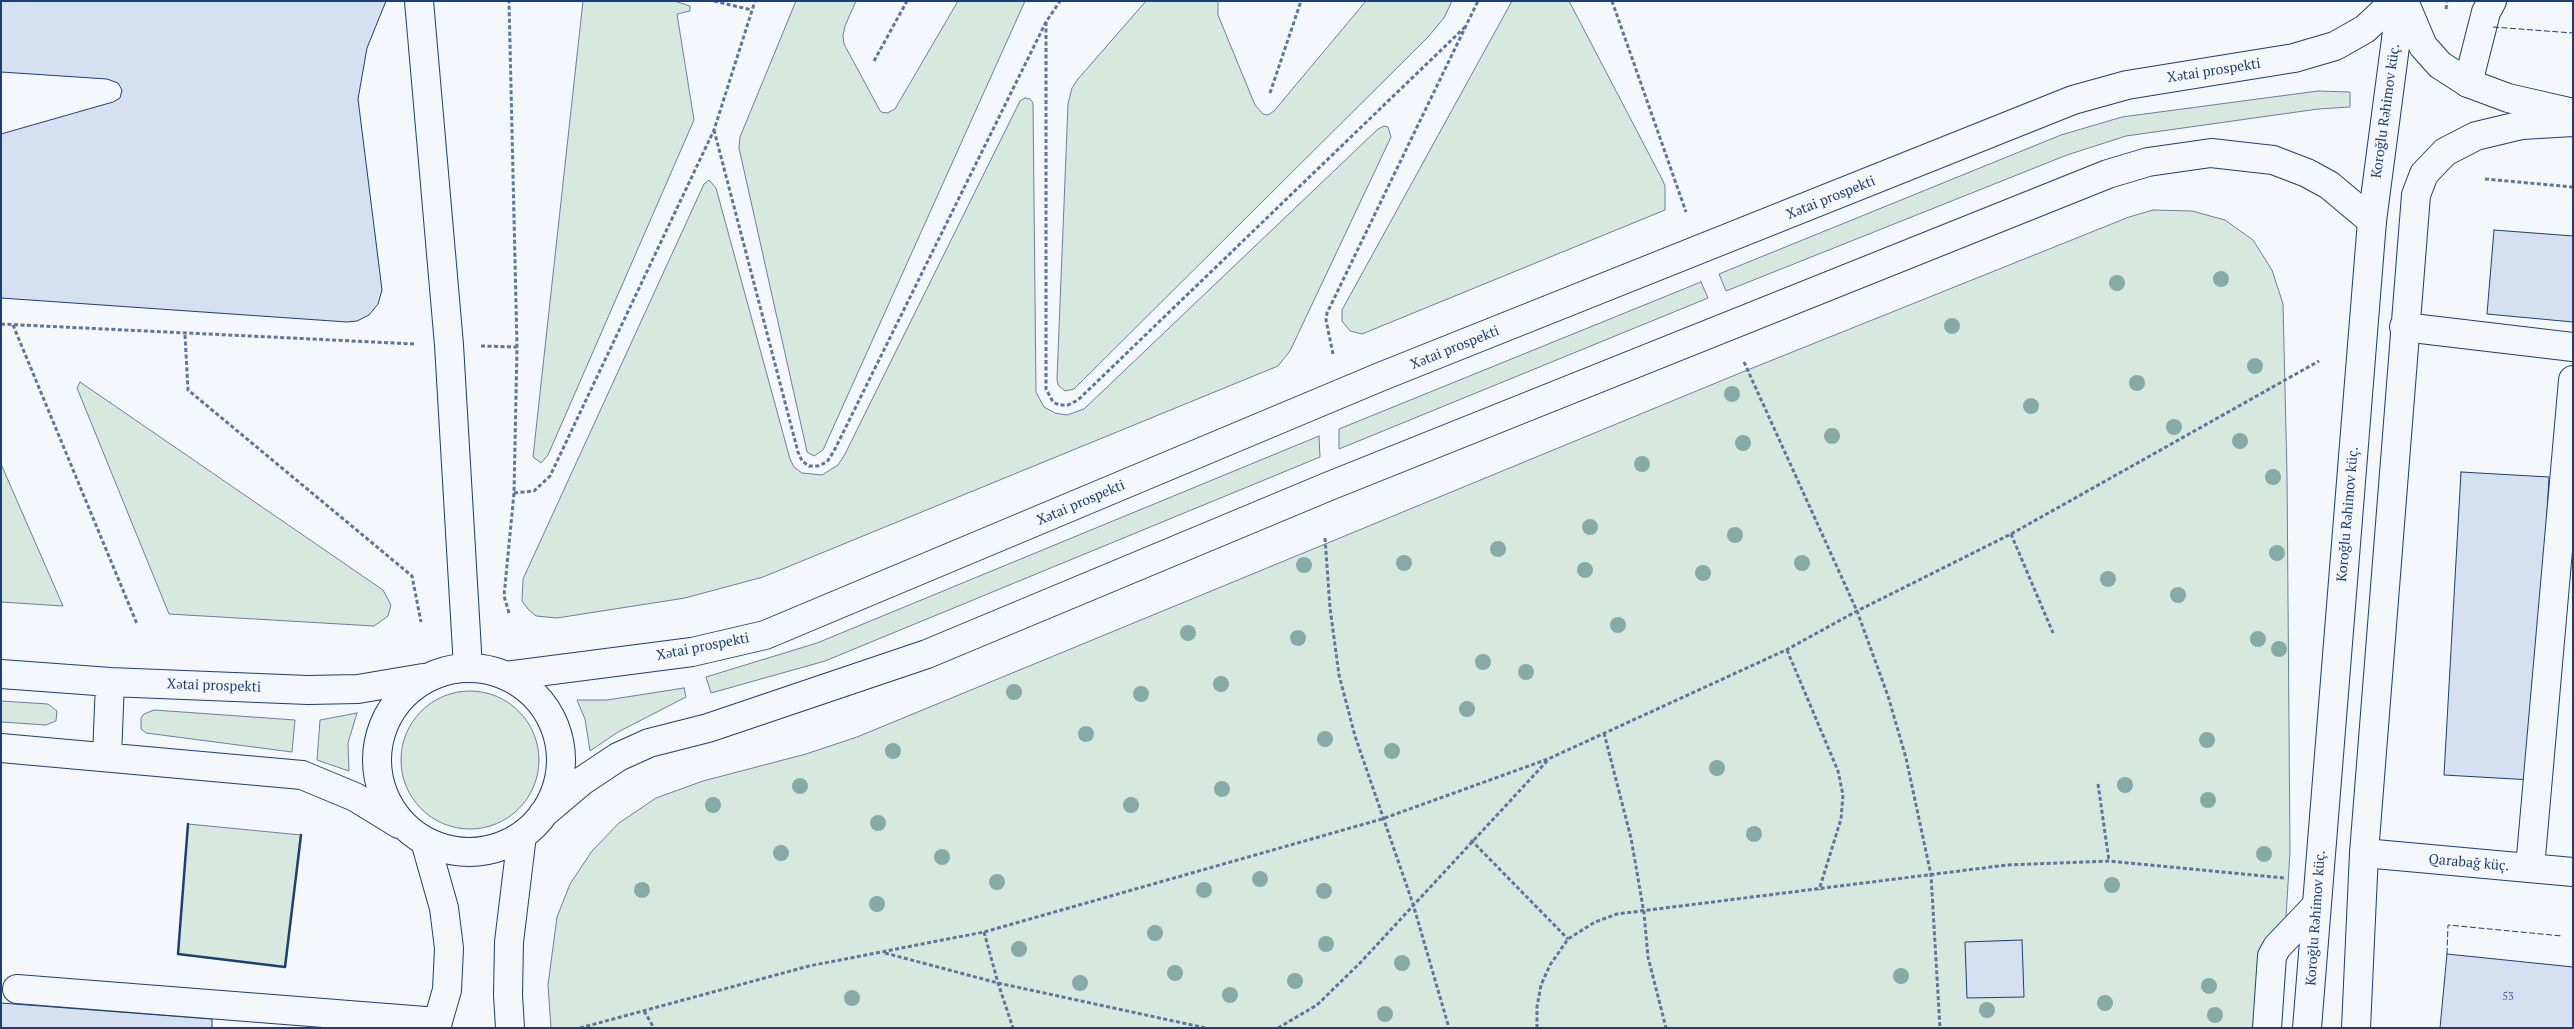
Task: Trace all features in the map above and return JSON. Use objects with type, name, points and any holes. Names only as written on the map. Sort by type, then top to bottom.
[{"type":"street","points":[[419,1],[449,345],[468,668]]},
{"type":"street","name":"Xətai prospekti","points":[[506,676],[692,652],[765,635],[1380,377],[2072,100],[2127,85],[2294,58],[2335,46],[2365,29],[2395,1]]},
{"type":"street","points":[[2402,1],[2423,46],[2440,64],[2468,83],[2508,98],[2573,113]]},
{"type":"street","name":"Koroğlu Rəhimov küç.","points":[[2307,1028],[2372,221],[2402,1]]},
{"type":"street","points":[[2468,83],[2486,12],[2492,1]]},
{"type":"street","points":[[2356,1028],[2364,853],[2416,195],[2424,174],[2445,152],[2476,136],[2522,125],[2573,122]]},
{"type":"street","points":[[1,748],[107,756],[302,775],[355,798],[417,836],[449,850],[474,852],[499,847],[522,835],[543,814],[582,781],[618,757],[649,743],[718,725],[926,654],[1336,484],[2108,174],[2148,162],[2211,153],[2273,160],[2307,173],[2329,185],[2372,221]]},
{"type":"street","points":[[2404,328],[2573,347]]},
{"type":"street","points":[[2530,868],[2573,380]]},
{"type":"street","points":[[16,989],[437,1025],[447,990],[449,948],[444,908],[417,836],[390,808],[378,780],[377,749],[385,720],[402,696],[426,678],[447,670],[468,668],[487,670],[506,676],[529,690],[547,711],[558,736],[560,763],[556,790],[543,814]]},
{"type":"street","name":"Xətai prospekti","points":[[1,674],[110,682],[318,690],[358,690],[426,678]]},
{"type":"street","points":[[107,756],[110,682]]},
{"type":"street","points":[[510,1028],[508,994],[510,933],[522,835]]},
{"type":"street","name":"Qarabağ küç.","points":[[2364,853],[2573,872]]},
{"type":"street","points":[[2267,1028],[2272,956],[2277,946],[2316,906]]},
{"type":"path","points":[[509,1],[517,347],[514,493],[504,596],[509,612]]},
{"type":"path","points":[[714,1],[752,10]]},
{"type":"path","points":[[514,493],[534,491],[550,476],[714,130],[755,1]]},
{"type":"path","points":[[874,61],[907,1]]},
{"type":"path","points":[[714,130],[798,452],[802,460],[809,466],[818,466],[827,462],[834,451],[1046,22],[1060,1]]},
{"type":"path","points":[[1270,93],[1301,1]]},
{"type":"path","points":[[1333,354],[1326,320],[1327,313],[1478,1]]},
{"type":"path","points":[[1612,1],[1686,212]]},
{"type":"path","points":[[1046,22],[1046,389],[1054,402],[1059,405],[1068,405],[1078,400],[1465,27]]},
{"type":"path","points":[[2485,179],[2573,187]]},
{"type":"path","points":[[1,324],[185,335],[517,347]]},
{"type":"path","points":[[14,325],[137,624]]},
{"type":"path","points":[[185,335],[188,390],[412,576],[421,622]]},
{"type":"path","points":[[580,1028],[809,966],[884,953],[984,932],[1382,819],[1548,759],[1786,650],[1857,611],[2011,534],[2319,361]]},
{"type":"path","points":[[1744,362],[1857,611],[1888,696],[1906,758],[1931,875],[1940,1028]]},
{"type":"path","points":[[2011,534],[2053,633]]},
{"type":"path","points":[[1324,538],[1330,608],[1339,675],[1382,819],[1413,904],[1449,1028]]},
{"type":"path","points":[[1786,650],[1838,771],[1843,794],[1842,819],[1819,890]]},
{"type":"path","points":[[1604,733],[1631,838],[1644,913],[1648,957],[1666,1028]]},
{"type":"path","points":[[1278,1028],[1317,1005],[1360,963],[1471,840],[1548,759]]},
{"type":"path","points":[[2098,784],[2108,861]]},
{"type":"path","points":[[1471,840],[1568,939]]},
{"type":"path","points":[[1537,1028],[1537,1007],[1541,985],[1550,965],[1568,939],[1595,922],[1617,914],[1644,913],[2007,865],[2108,861],[2290,879]]},
{"type":"path","points":[[984,932],[1013,1028]]},
{"type":"path","points":[[884,953],[998,983],[1206,1028]]},
{"type":"path","points":[[644,1011],[654,1028]]},
{"type":"shaded area","points":[[583,1],[674,1],[690,6],[690,11],[677,14],[694,120],[548,455],[541,463],[533,457]]},
{"type":"shaded area","points":[[796,1],[856,1],[845,26],[844,44],[881,112],[887,113],[895,109],[958,1],[1025,1],[823,450],[814,456],[807,452],[739,148],[740,137]]},
{"type":"shaded area","points":[[1146,1],[1218,1],[1218,15],[1255,105],[1263,114],[1268,115],[1274,111],[1366,1],[1452,1],[1444,18],[1428,37],[1074,389],[1065,391],[1058,385],[1057,379],[1068,104],[1072,88],[1078,79]]},
{"type":"shaded area","points":[[1512,1],[1569,1],[1662,179],[1665,186],[1665,210],[1362,334],[1350,331],[1342,321],[1342,310]]},
{"type":"shaded area","points":[[2318,91],[2350,92],[2350,107],[2318,109],[2126,136],[2067,155],[1726,291],[1719,274],[2061,135],[2122,117]]},
{"type":"shaded area","points":[[1025,98],[1030,99],[1033,103],[1036,392],[1044,407],[1055,413],[1067,415],[1084,409],[1378,129],[1384,126],[1388,127],[1391,137],[1290,351],[1278,366],[763,577],[685,598],[557,618],[536,616],[528,609],[522,601],[523,579],[704,184],[709,180],[716,188],[790,459],[794,467],[802,473],[822,475],[838,465],[845,454],[1020,101]]},
{"type":"shaded area","points":[[2153,210],[2192,211],[2225,220],[2253,240],[2272,270],[2283,304],[2287,474],[2290,852],[2279,1028],[551,1028],[548,985],[557,917],[570,884],[592,851],[619,823],[656,798],[703,781],[806,754],[857,737],[1740,373],[2129,217]]},
{"type":"shaded area","points":[[1701,282],[1708,298],[1339,449],[1339,429]]},
{"type":"shaded area","points":[[80,382],[383,590],[391,605],[388,616],[374,626],[169,614],[77,388]]},
{"type":"shaded area","points":[[1319,436],[1320,457],[825,661],[711,693],[706,677],[817,643]]},
{"type":"shaded area","points":[[1,464],[63,606],[1,602]]},
{"type":"shaded area","points":[[684,688],[686,697],[618,732],[590,751],[585,719],[577,700],[607,700]]},
{"type":"shaded area","points":[[470,691],[496,696],[508,702],[519,711],[528,722],[534,734],[539,760],[534,786],[528,798],[519,809],[508,818],[496,824],[470,829],[444,824],[432,818],[421,809],[412,798],[406,786],[401,760],[406,734],[412,722],[421,711],[432,702],[444,696]]},
{"type":"shaded area","points":[[1,701],[48,704],[57,711],[56,721],[46,725],[1,722]]},
{"type":"shaded area","points":[[154,710],[295,720],[292,752],[146,733],[141,729],[141,718],[144,714]]},
{"type":"shaded area","points":[[357,713],[348,743],[349,771],[317,760],[320,720]]},
{"type":"shaded area","points":[[188,824],[301,835],[285,967],[178,954]]},
{"type":"building","points":[[1,1],[386,1],[367,48],[358,99],[382,290],[378,304],[369,315],[357,321],[347,322],[1,298],[1,134],[113,102],[120,98],[122,90],[118,83],[107,79],[1,72]]},
{"type":"building","points":[[2494,230],[2573,236],[2573,322],[2487,314]]},
{"type":"building","points":[[2461,472],[2549,477],[2532,780],[2444,775]]},
{"type":"building","points":[[2022,940],[2024,997],[1967,998],[1965,942]]},
{"type":"building","points":[[2447,954],[2573,967],[2573,1028],[2440,1028]]},
{"type":"building","points":[[1,1003],[212,1019],[212,1028],[1,1028]]},
{"type":"fence","points":[[2493,27],[2573,33]]},
{"type":"fence","points":[[2447,954],[2448,925],[2562,936]]},
{"type":"wall","points":[[188,824],[178,954],[285,967],[301,835]]}]
